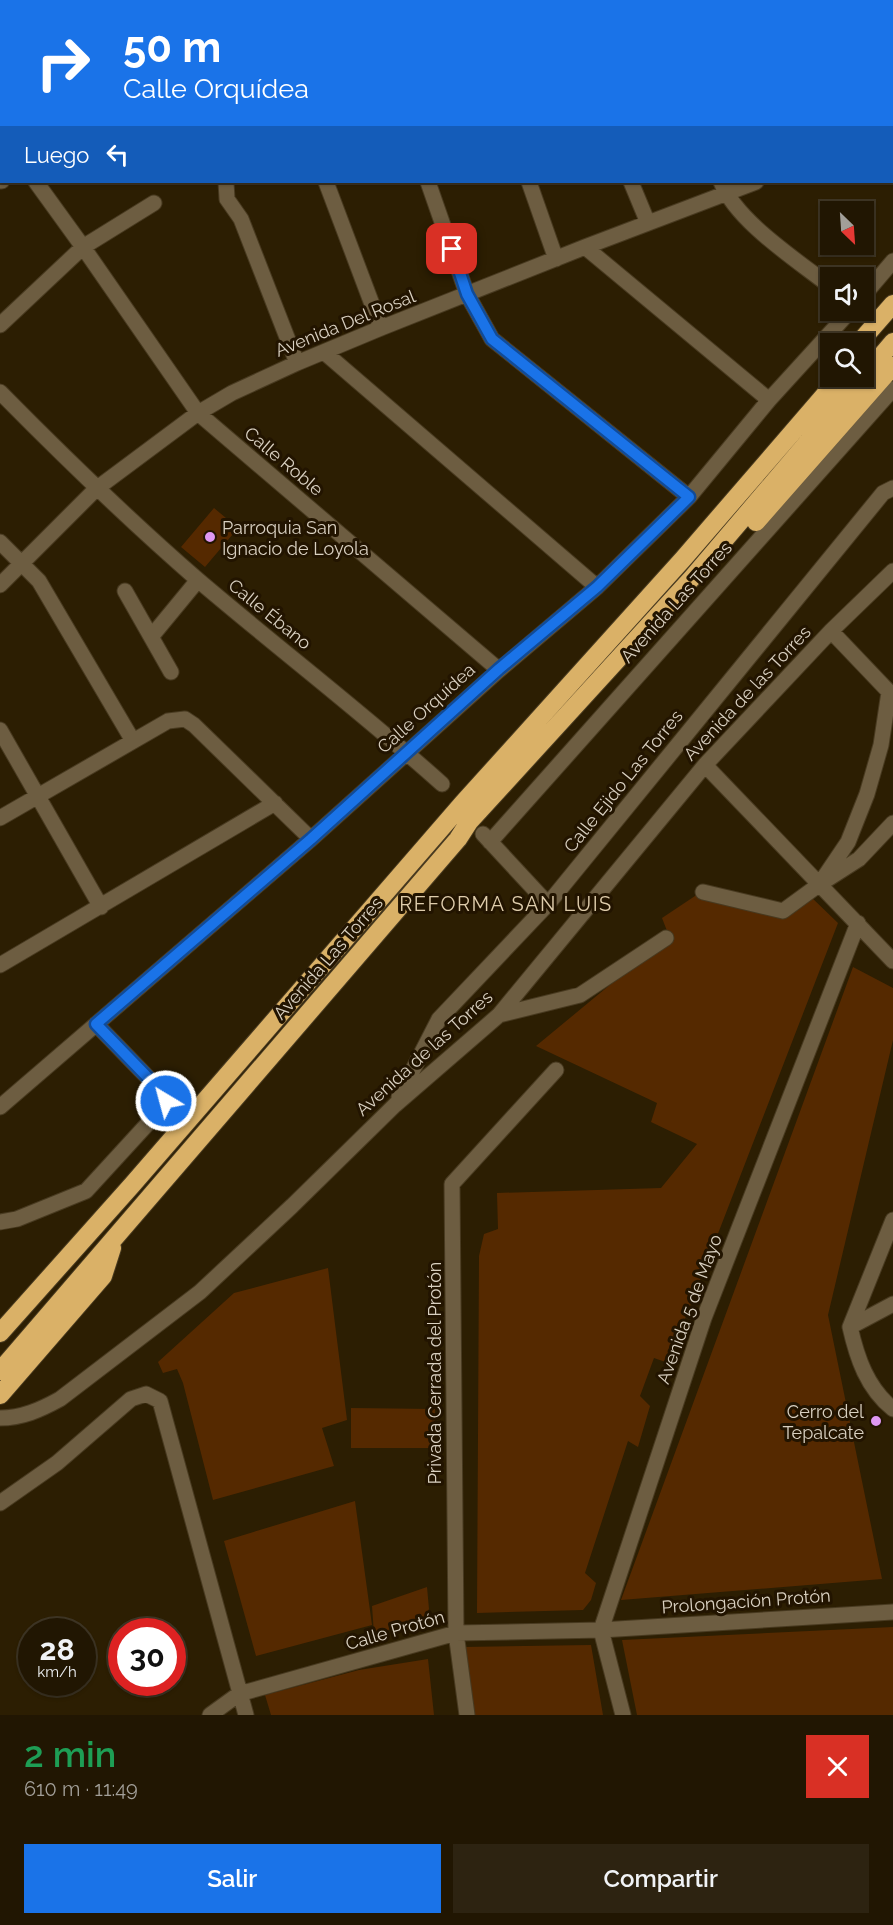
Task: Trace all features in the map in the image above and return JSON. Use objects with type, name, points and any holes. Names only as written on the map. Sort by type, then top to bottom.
[{"type":"highway","points":[[867,333],[893,303]]},
{"type":"highway","points":[[874,338],[893,316]]},
{"type":"highway","points":[[874,364],[893,342]]},
{"type":"highway","points":[[692,578],[738,542],[893,366]]},
{"type":"highway","points":[[683,559],[702,525],[821,387]]},
{"type":"highway","points":[[692,578],[741,507],[833,387]]},
{"type":"highway","points":[[683,559],[741,507],[854,387]]},
{"type":"highway","name":"Avenida Las Torres","points":[[0,1332],[132,1185],[462,803],[683,559]]},
{"type":"highway","name":"Avenida Las Torres","points":[[0,1371],[458,839],[469,822],[692,578]]},
{"type":"highway","points":[[0,1395],[103,1276],[115,1239]]},
{"type":"street","name":"Calle Roble","points":[[37,183],[198,413],[499,669]]},
{"type":"street","points":[[227,183],[227,199],[241,219],[297,363]]},
{"type":"street","points":[[326,183],[381,328]]},
{"type":"street","points":[[428,183],[467,294],[492,339],[689,497]]},
{"type":"street","points":[[529,183],[556,259]]},
{"type":"street","points":[[631,183],[648,223]]},
{"type":"street","name":"Avenida Del Rosal","points":[[0,585],[96,489],[198,413],[232,393],[381,328],[648,223],[724,188],[751,183]]},
{"type":"street","points":[[724,188],[744,217],[820,278]]},
{"type":"street","points":[[0,325],[83,247],[154,203]]},
{"type":"street","points":[[585,247],[769,400]]},
{"type":"street","points":[[874,283],[893,261]]},
{"type":"street","name":"Calle Orquídea","points":[[0,1107],[311,839],[499,669],[597,587],[689,497],[769,400],[841,321]]},
{"type":"street","points":[[324,352],[597,587]]},
{"type":"street","name":"Avenida Las Torres","points":[[548,904],[486,838],[893,389]]},
{"type":"street","name":"Calle Ébano","points":[[0,392],[96,489],[198,580],[442,784]]},
{"type":"street","name":"Calle Ejido Las Torres","points":[[395,1105],[439,1019],[548,904],[875,502],[883,493],[893,488]]},
{"type":"street","points":[[0,542],[39,581],[133,741]]},
{"type":"street","name":"Avenida de las Torres","points":[[0,1419],[15,1418],[60,1400],[200,1292],[395,1105],[499,1015],[705,765],[831,631],[893,571]]},
{"type":"street","points":[[151,637],[198,580]]},
{"type":"street","points":[[125,591],[171,672]]},
{"type":"street","points":[[820,884],[848,842],[867,794],[881,745],[891,694],[831,631]]},
{"type":"street","points":[[0,818],[168,721],[185,719],[194,724],[311,839]]},
{"type":"street","points":[[0,730],[101,907]]},
{"type":"street","points":[[705,765],[893,961]]},
{"type":"street","points":[[2,958],[101,907],[275,803]]},
{"type":"street","points":[[703,892],[783,911],[859,859],[893,823]]},
{"type":"street","name":"Avenida 5 de Mayo","points":[[601,1630],[704,1318],[858,923]]},
{"type":"street","points":[[499,1015],[580,995],[666,938]]},
{"type":"street","points":[[0,1222],[17,1219],[86,1191],[166,1101],[157,1087],[96,1024]]},
{"type":"street","name":"Privada Cerrada del Protón","points":[[467,1715],[456,1633],[452,1184],[556,1070]]},
{"type":"street","points":[[893,1220],[850,1328],[856,1354],[865,1375],[876,1392],[893,1408]]},
{"type":"street","points":[[850,1328],[893,1304]]},
{"type":"street","points":[[0,1503],[57,1463],[131,1399],[146,1394],[160,1401],[246,1715]]},
{"type":"street","name":"Prolongación Protón","points":[[601,1630],[893,1612]]},
{"type":"street","points":[[601,1630],[623,1715]]},
{"type":"street","name":"Calle Protón","points":[[210,1715],[239,1694],[456,1633],[601,1630]]},
{"type":"building","name":"Parroquia San Ignacio de Loyola","points":[[214,508],[238,528],[205,567],[181,547]]},
{"type":"building","points":[[701,892],[783,914],[809,895],[838,923],[668,1363],[654,1358],[640,1396],[650,1406],[638,1447],[628,1441],[585,1573],[596,1583],[591,1600],[583,1610],[477,1613],[479,1256],[484,1234],[498,1229],[497,1193],[661,1188],[697,1144],[651,1122],[657,1103],[536,1046],[669,936],[662,918]]},
{"type":"building","points":[[853,967],[893,988],[893,1040],[828,1315],[882,1579],[621,1600]]},
{"type":"building","points":[[328,1268],[347,1420],[322,1428],[334,1466],[213,1500],[183,1383],[177,1369],[163,1373],[158,1362],[234,1293]]},
{"type":"building","points":[[351,1408],[435,1409],[434,1448],[351,1448]]},
{"type":"building","points":[[355,1501],[372,1625],[256,1656],[224,1541]]},
{"type":"building","points":[[427,1587],[429,1609],[423,1620],[374,1634],[372,1606]]},
{"type":"building","points":[[893,1627],[893,1715],[637,1715],[622,1640]]},
{"type":"building","points":[[591,1645],[603,1715],[472,1715],[463,1647]]},
{"type":"building","points":[[428,1659],[434,1715],[271,1715],[265,1695],[359,1670]]},
{"type":"place","name":"Parroquia San Ignacio de Loyola","points":[[210,537]]},
{"type":"place","name":"Cerro del Tepalcate","points":[[876,1421]]},
{"type":"district","name":"REFORMA SAN LUIS","points":[[506,904]]},
{"type":"route","points":[[166,1101],[157,1087],[96,1024],[311,839],[499,669],[597,587],[689,497],[492,339],[467,294],[452,249]]}]
